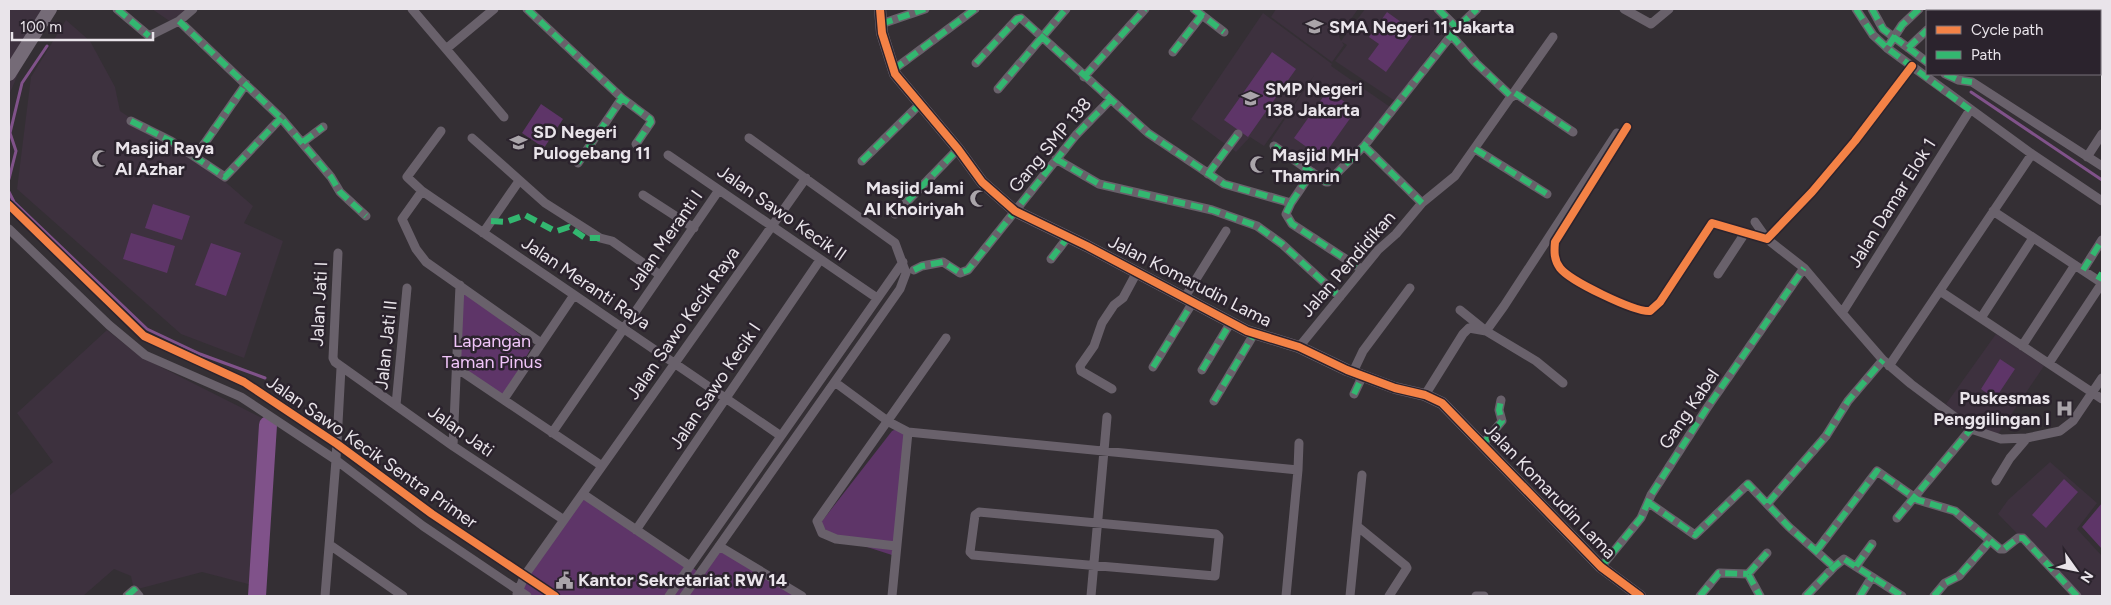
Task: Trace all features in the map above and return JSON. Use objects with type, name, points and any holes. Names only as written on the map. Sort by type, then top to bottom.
[{"type":"main road","points":[[9,74],[50,9]]},
{"type":"street","points":[[117,9],[149,36],[179,21],[193,9]]},
{"type":"street","points":[[412,9],[504,117]]},
{"type":"street","points":[[446,49],[494,9]]},
{"type":"street","points":[[527,9],[622,98],[651,122],[636,144]]},
{"type":"street","name":"Jalan Komarudin Lama","points":[[880,9],[886,50],[893,70],[958,149],[988,189],[1015,211],[1137,272],[1254,334],[1299,347],[1395,388],[1425,395],[1446,406],[1601,567],[1640,596]]},
{"type":"street","points":[[881,24],[925,9]]},
{"type":"street","points":[[998,88],[1066,9]]},
{"type":"street","points":[[1084,76],[1144,9]]},
{"type":"street","points":[[1194,9],[1224,32]]},
{"type":"street","points":[[1438,9],[1476,63],[1514,95],[1573,132]]},
{"type":"street","points":[[1274,146],[1327,182],[1364,146],[1454,31],[1477,9]]},
{"type":"street","points":[[1624,9],[1651,24],[1669,9]]},
{"type":"street","points":[[1856,9],[1873,36],[1887,48],[1970,110],[2102,201]]},
{"type":"street","points":[[1872,9],[1883,29],[1926,61]]},
{"type":"street","points":[[1887,48],[1893,37],[1919,9]]},
{"type":"street","points":[[893,70],[970,10]]},
{"type":"street","points":[[1173,52],[1202,15]]},
{"type":"street","points":[[976,63],[1019,17],[1148,133],[1224,184],[1291,203]]},
{"type":"street","points":[[179,21],[282,118],[331,177],[336,187],[366,216]]},
{"type":"street","points":[[1908,48],[1926,31]]},
{"type":"street","name":"Jalan Pendidikan","points":[[1299,347],[1378,250],[1396,234],[1422,203],[1453,179],[1514,95],[1553,37]]},
{"type":"street","points":[[1767,239],[1812,192],[1856,141],[1912,66]]},
{"type":"street","points":[[1947,75],[1958,80],[1975,78],[2102,166]]},
{"type":"street","points":[[195,156],[246,84]]},
{"type":"street","points":[[578,162],[622,98]]},
{"type":"street","name":"Gang SMP 138","points":[[914,270],[922,266],[943,262],[958,273],[962,273],[981,256],[1076,135],[1110,100]]},
{"type":"street","points":[[862,161],[920,104]]},
{"type":"street","name":"Jalan Damar Elok 1","points":[[1842,313],[1970,110]]},
{"type":"street","points":[[131,121],[171,141],[226,177],[282,118]]},
{"type":"street","points":[[303,142],[323,127]]},
{"type":"street","points":[[1628,127],[1555,242],[1554,252],[1562,270],[1587,286],[1634,309],[1650,311],[1660,302],[1712,223],[1767,239]]},
{"type":"street","points":[[441,131],[407,177],[422,191],[402,220],[420,256],[541,343]]},
{"type":"street","points":[[1486,331],[1535,262],[1617,133]]},
{"type":"street","points":[[1208,174],[1238,134]]},
{"type":"street","points":[[2087,157],[2102,134]]},
{"type":"street","points":[[472,138],[545,203],[600,238],[612,241],[660,275]]},
{"type":"street","points":[[684,596],[816,408],[836,383],[904,282],[906,273],[895,243],[749,138]]},
{"type":"street","points":[[1364,146],[1422,203]]},
{"type":"street","points":[[895,214],[958,149]]},
{"type":"street","points":[[1475,149],[1547,194]]},
{"type":"street","points":[[1768,503],[1826,436],[1848,401],[1886,363],[1940,291],[2032,154]]},
{"type":"street","name":"Jalan Sawo Kecik II","points":[[668,155],[877,298]]},
{"type":"street","points":[[1056,160],[1099,184],[1212,210],[1257,226],[1282,244],[1340,297]]},
{"type":"street","points":[[1312,172],[1291,203],[1286,214],[1292,224],[1361,269]]},
{"type":"street","name":"Jalan Sawo Kecik Raya","points":[[517,593],[525,575],[806,178]]},
{"type":"street","points":[[483,233],[519,181]]},
{"type":"street","name":"Jalan Meranti I","points":[[552,433],[622,328],[719,190]]},
{"type":"street","name":"Jalan Meranti Raya","points":[[422,191],[781,436]]},
{"type":"street","points":[[643,195],[694,228]]},
{"type":"street","name":"Jalan Sawo Kecik Sentra Primer","points":[[9,205],[144,336],[244,382],[337,444],[432,514],[555,596]]},
{"type":"street","points":[[1993,212],[2079,268],[2101,280],[2049,364]]},
{"type":"street","points":[[1755,222],[1767,239],[1804,268],[1886,363],[1971,429],[2001,439],[2027,438],[2060,431],[2067,427],[2102,378]]},
{"type":"street","name":"Jalan Sawo Kecik Sentra Primer","points":[[9,229],[103,319],[145,355],[241,397],[336,460],[423,526],[517,593],[527,596]]},
{"type":"street","points":[[1153,367],[1226,230]]},
{"type":"street","points":[[1718,274],[1745,233]]},
{"type":"street","points":[[1051,259],[1068,237]]},
{"type":"street","points":[[1980,318],[2033,238]]},
{"type":"street","points":[[2022,346],[2102,240]]},
{"type":"street","name":"Jalan Jati I","points":[[332,358],[338,253]]},
{"type":"street","name":"Jalan Sawo Kecik I","points":[[636,530],[820,260]]},
{"type":"street","points":[[668,596],[903,262]]},
{"type":"street","name":"Gang Kabel","points":[[1601,567],[1629,534],[1650,503],[1651,494],[1707,408],[1804,268]]},
{"type":"street","points":[[1112,389],[1081,371],[1080,366],[1094,346],[1102,323],[1114,305],[1123,298],[1137,272]]},
{"type":"street","points":[[453,446],[458,369],[460,285]]},
{"type":"street","name":"Jalan Jati II","points":[[396,405],[407,288]]},
{"type":"street","points":[[1354,394],[1358,373],[1368,344],[1410,288]]},
{"type":"street","points":[[1940,291],[2102,398]]},
{"type":"street","points":[[504,399],[574,295]]},
{"type":"street","points":[[1460,310],[1486,331],[1536,361],[1563,383]]},
{"type":"street","points":[[1202,370],[1232,322]]},
{"type":"street","points":[[1425,395],[1466,330],[1486,331]]},
{"type":"street","points":[[1214,401],[1254,334]]},
{"type":"street","points":[[896,546],[836,539],[822,533],[817,524],[946,338]]},
{"type":"street","name":"Jalan Jati","points":[[332,358],[340,368],[564,520]]},
{"type":"street","points":[[325,596],[336,460],[340,368]]},
{"type":"street","points":[[458,369],[602,466]]},
{"type":"street","points":[[241,397],[244,382]]},
{"type":"street","points":[[836,383],[889,422],[908,432],[1298,470]]},
{"type":"street","points":[[1483,444],[1502,421],[1499,410],[1501,400]]},
{"type":"street","points":[[805,401],[816,408]]},
{"type":"street","points":[[1091,596],[1106,417]]},
{"type":"street","points":[[1897,518],[1971,429]]},
{"type":"street","points":[[892,596],[908,432]]},
{"type":"street","points":[[1996,481],[2013,453],[2027,438]]},
{"type":"street","points":[[1286,596],[1299,443]]},
{"type":"street","points":[[1817,550],[1877,471],[1913,497],[1925,503],[1955,511],[1971,522],[1989,542],[2000,549],[2018,538],[2022,538],[2077,596]]},
{"type":"street","points":[[1350,596],[1362,475]]},
{"type":"street","points":[[748,483],[758,490]]},
{"type":"street","points":[[1650,503],[1695,535],[1745,485],[1751,486],[1790,527],[1834,567]]},
{"type":"street","points":[[583,494],[690,566]]},
{"type":"street","points":[[977,513],[1216,534],[1219,537],[1213,577],[1093,565],[973,554],[970,552],[977,513]]},
{"type":"street","points":[[423,526],[432,514]]},
{"type":"street","points":[[1357,526],[1407,568],[1389,596]]},
{"type":"street","points":[[1934,596],[1945,583],[1959,576],[1989,542]]},
{"type":"street","points":[[1856,566],[1872,544]]},
{"type":"street","points":[[330,546],[398,595]]},
{"type":"street","points":[[719,546],[802,596]]},
{"type":"street","points":[[1700,596],[1719,573],[1748,574],[1767,553]]},
{"type":"street","points":[[1806,596],[1834,567],[1844,560],[1902,596]]},
{"type":"street","points":[[1748,574],[1760,596]]},
{"type":"street","points":[[1860,596],[1872,577]]},
{"type":"street","points":[[127,596],[134,590],[139,596]]},
{"type":"street","points":[[1476,596],[1484,596]]},
{"type":"shaded area","points":[[9,9],[57,9],[25,58],[9,95]]},
{"type":"shaded area","points":[[152,9],[188,9],[171,22]]},
{"type":"shaded area","points":[[1276,9],[1358,9],[1339,36],[1341,41],[1365,9],[1436,9],[1451,26],[1395,101],[1335,61],[1347,45],[1342,42],[1344,45],[1332,62],[1271,17]]},
{"type":"shaded area","points":[[1263,13],[1332,64],[1331,66],[1393,109],[1328,181],[1309,170],[1271,140],[1315,74],[1264,146],[1250,137],[1236,152],[1191,119]]},
{"type":"shaded area","points":[[66,20],[90,41],[115,87],[120,111],[222,179],[253,206],[244,223],[283,241],[244,358],[181,334],[17,189],[31,77]]},
{"type":"shaded area","points":[[107,330],[141,357],[264,419],[252,585],[202,572],[134,590],[131,576],[114,569],[83,596],[9,596],[9,496],[53,462],[17,413]]},
{"type":"shaded area","points":[[1996,334],[2044,366],[1998,434],[1973,428],[1946,404]]},
{"type":"shaded area","points":[[2050,462],[2097,503],[2077,529],[2102,556],[2102,593],[2100,596],[2079,596],[1998,514],[2008,500]]},
{"type":"green space","points":[[1387,12],[1415,32],[1386,72],[1368,59],[1379,44],[1369,37]]},
{"type":"green space","points":[[1272,52],[1296,69],[1248,137],[1224,120]]},
{"type":"green space","points":[[1328,90],[1356,110],[1322,158],[1294,138]]},
{"type":"green space","points":[[541,104],[563,119],[544,148],[522,133]]},
{"type":"green space","points":[[153,204],[190,216],[182,240],[145,228]]},
{"type":"green space","points":[[131,233],[175,246],[167,273],[123,259]]},
{"type":"green space","points":[[211,243],[241,253],[226,296],[195,285]]},
{"type":"green space","name":"Lapangan Taman Pinus","points":[[459,286],[533,345],[504,395],[459,369]]},
{"type":"green space","points":[[2000,359],[2015,369],[1995,399],[1981,389]]},
{"type":"green space","points":[[903,426],[906,437],[892,555],[836,537],[819,525],[892,431]]},
{"type":"green space","points":[[2064,479],[2078,492],[2046,528],[2032,515]]},
{"type":"green space","points":[[583,494],[700,573],[719,546],[802,596],[516,596]]},
{"type":"green space","points":[[2102,503],[2102,549],[2082,527]]},
{"type":"waterway","points":[[9,179],[16,151],[10,133],[22,83],[47,46]]},
{"type":"waterway","points":[[1971,92],[2102,180]]},
{"type":"waterway","points":[[9,192],[14,202],[147,329],[200,354],[265,378]]},
{"type":"waterway","points":[[257,596],[268,425]]},
{"type":"marked path","points":[[117,9],[149,36]]},
{"type":"marked path","points":[[527,9],[622,98],[650,119],[651,122],[636,144]]},
{"type":"marked path","points":[[881,24],[925,9]]},
{"type":"marked path","points":[[893,70],[975,9]]},
{"type":"marked path","points":[[998,89],[1066,9]]},
{"type":"marked path","points":[[1084,77],[1145,9]]},
{"type":"marked path","points":[[1194,9],[1224,32]]},
{"type":"marked path","points":[[1438,9],[1457,28]]},
{"type":"marked path","points":[[1274,146],[1328,182],[1364,146],[1457,28],[1477,9]]},
{"type":"marked path","points":[[1856,9],[1873,35],[1887,48]]},
{"type":"marked path","points":[[1872,9],[1883,29],[1926,61]]},
{"type":"marked path","points":[[1919,9],[1902,25],[1887,48],[1970,110]]},
{"type":"marked path","points":[[1173,52],[1202,15]]},
{"type":"marked path","points":[[976,63],[1017,19],[1021,18],[1148,133],[1224,184],[1291,203],[1286,214],[1292,224],[1361,269]]},
{"type":"marked path","points":[[179,21],[281,118],[331,177],[340,192],[366,216]]},
{"type":"marked path","points":[[1908,48],[1926,31]]},
{"type":"marked path","points":[[1451,35],[1476,63],[1512,97]]},
{"type":"marked path","points":[[1947,75],[1958,80],[1972,82]]},
{"type":"marked path","points":[[195,157],[246,84]]},
{"type":"marked path","points":[[1515,93],[1573,132]]},
{"type":"marked path","points":[[578,163],[622,98]]},
{"type":"marked path","points":[[914,270],[922,266],[943,262],[960,273],[968,270],[1076,135],[1110,100]]},
{"type":"marked path","points":[[862,161],[920,104]]},
{"type":"marked path","points":[[131,121],[171,141],[225,177],[281,118]]},
{"type":"marked path","points":[[303,142],[323,127]]},
{"type":"marked path","points":[[1208,174],[1238,134]]},
{"type":"marked path","points":[[1364,146],[1422,203]]},
{"type":"marked path","points":[[895,214],[958,149]]},
{"type":"marked path","points":[[1475,149],[1547,194]]},
{"type":"marked path","points":[[1056,159],[1099,184],[1212,210],[1257,226],[1282,244],[1340,297]]},
{"type":"marked path","points":[[1291,203],[1312,172]]},
{"type":"marked path","points":[[491,221],[506,222],[525,215],[553,230],[557,231],[569,227],[585,238],[600,238]]},
{"type":"marked path","points":[[1051,259],[1068,237]]},
{"type":"marked path","points":[[2083,270],[2102,240]]},
{"type":"marked path","points":[[1601,567],[1641,518],[1651,495],[1707,408],[1804,268]]},
{"type":"marked path","points":[[2098,280],[2102,273]]},
{"type":"marked path","points":[[1153,367],[1193,302]]},
{"type":"marked path","points":[[1202,370],[1231,322]]},
{"type":"marked path","points":[[1214,401],[1254,334]]},
{"type":"marked path","points":[[1768,503],[1826,436],[1848,401],[1883,360]]},
{"type":"marked path","points":[[1354,394],[1363,375]]},
{"type":"marked path","points":[[1483,444],[1502,421],[1499,410],[1501,400]]},
{"type":"marked path","points":[[1897,518],[1971,429]]},
{"type":"marked path","points":[[1817,550],[1877,471],[1918,500],[1955,511],[2000,549],[2004,549],[2018,538],[2023,538],[2077,596]]},
{"type":"marked path","points":[[1649,503],[1695,535],[1748,484],[1789,527],[1834,567]]},
{"type":"marked path","points":[[1934,596],[1945,583],[1959,576],[1989,542]]},
{"type":"marked path","points":[[1856,566],[1872,544]]},
{"type":"marked path","points":[[1748,574],[1767,553]]},
{"type":"marked path","points":[[1806,596],[1844,559],[1902,596]]},
{"type":"marked path","points":[[1700,596],[1719,573],[1748,574]]},
{"type":"marked path","points":[[1748,574],[1760,596]]},
{"type":"marked path","points":[[1860,596],[1872,577]]},
{"type":"marked path","points":[[127,596],[134,590],[139,596]]},
{"type":"cycle path","points":[[880,9],[882,33],[895,74],[958,149],[982,182],[1015,211],[1087,246],[1247,331],[1299,347],[1347,370],[1395,388],[1425,395],[1442,403],[1601,567],[1640,596]]},
{"type":"cycle path","points":[[1627,127],[1555,242],[1555,256],[1560,268],[1566,274],[1589,288],[1631,307],[1650,311],[1660,302],[1712,223],[1767,239],[1812,192],[1855,141],[1912,66]]},
{"type":"cycle path","points":[[9,205],[144,336],[244,382],[337,444],[432,514],[555,596]]},
{"type":"place","name":"SMA Negeri 11 Jakarta","points":[[1315,27]]},
{"type":"place","name":"SMP Negeri 138 Jakarta","points":[[1251,99]]},
{"type":"place","name":"SD Negeri Pulogebang 11","points":[[519,142]]},
{"type":"place","name":"Masjid Raya Al Azhar","points":[[101,158]]},
{"type":"place","name":"Masjid MH Thamrin","points":[[1258,165]]},
{"type":"place","name":"Masjid Jami Al Khoiriyah","points":[[978,198]]},
{"type":"place","name":"Puskesmas Penggilingan I","points":[[2064,408]]},
{"type":"place","name":"Kantor Sekretariat RW 14","points":[[564,580]]}]
